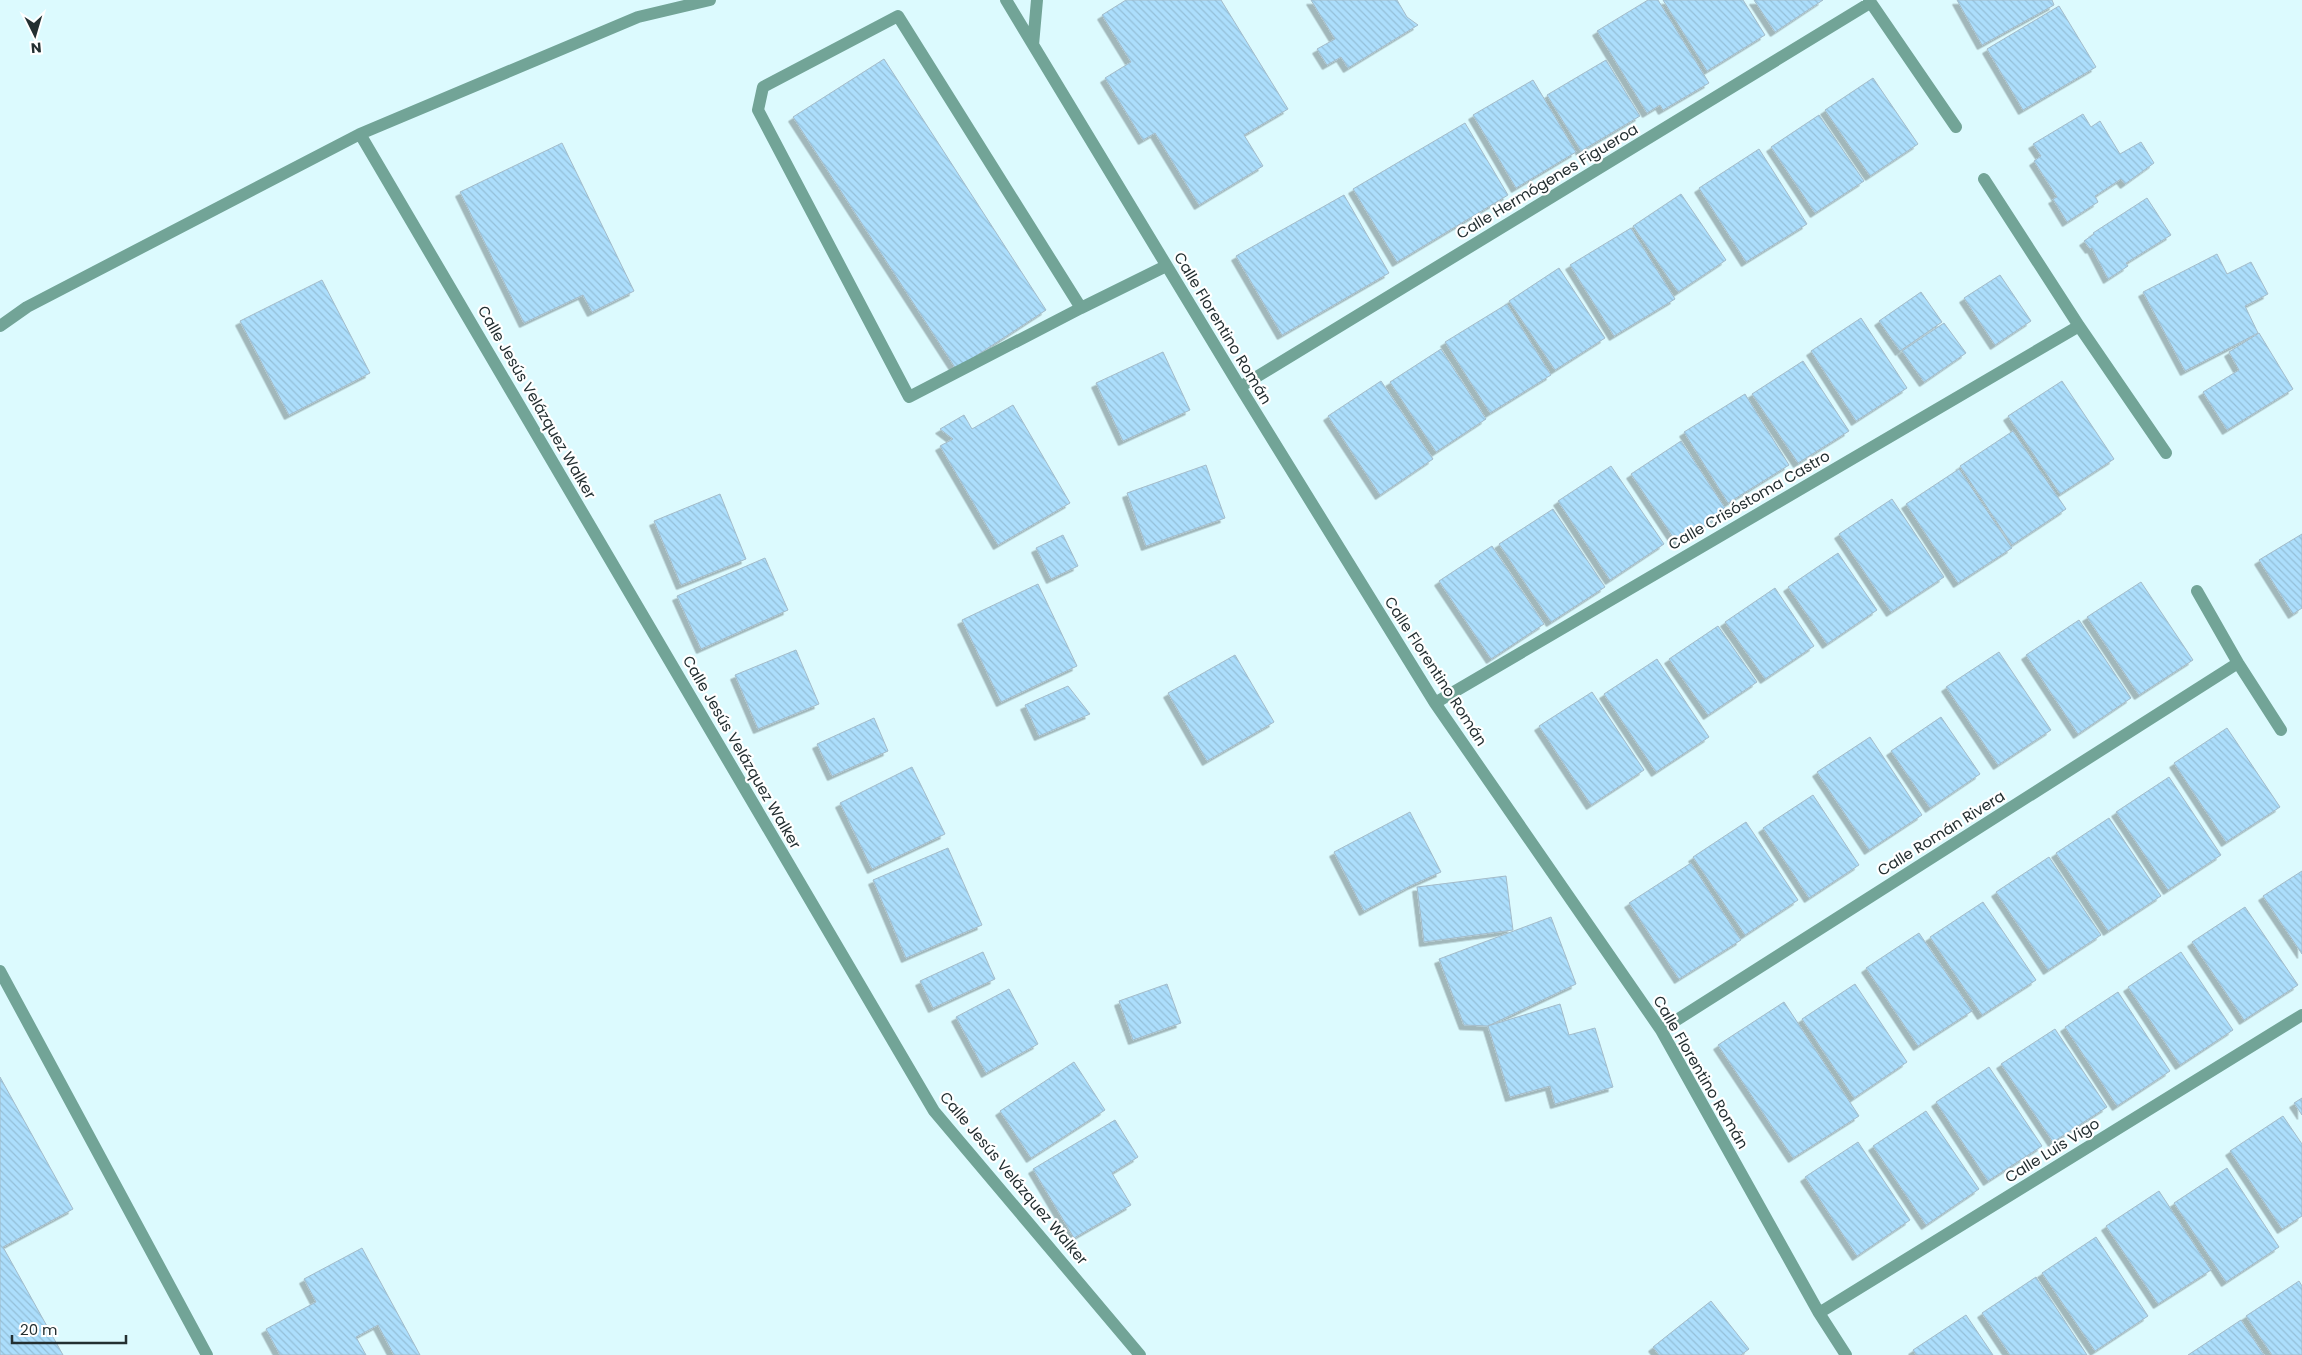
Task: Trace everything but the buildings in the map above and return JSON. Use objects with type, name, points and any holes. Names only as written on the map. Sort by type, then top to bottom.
[{"type":"street","points":[[0,326],[27,307],[360,134],[638,17],[710,0]]},
{"type":"street","name":"Calle Florentino Román","points":[[1006,0],[1166,266],[1435,703],[1661,1030],[1819,1313],[1846,1355]]},
{"type":"street","points":[[1033,45],[1037,0]]},
{"type":"street","points":[[1870,1],[1956,127]]},
{"type":"street","name":"Calle Hermógenes Figueroa","points":[[1240,387],[1870,1]]},
{"type":"street","points":[[1081,308],[898,16],[763,87],[758,110],[909,397],[1166,266]]},
{"type":"street","name":"Calle Jesús Velázquez Walker","points":[[360,134],[934,1111],[1140,1355]]},
{"type":"street","points":[[1984,179],[2166,453]]},
{"type":"street","name":"Calle Crisóstoma Castro","points":[[1435,703],[2080,326]]},
{"type":"street","points":[[2197,591],[2238,663],[2281,730]]},
{"type":"street","name":"Calle Román Rivera","points":[[1661,1030],[2238,663]]},
{"type":"street","points":[[0,971],[207,1355]]},
{"type":"street","name":"Calle Luis Vigo","points":[[1819,1313],[2302,1015]]}]
